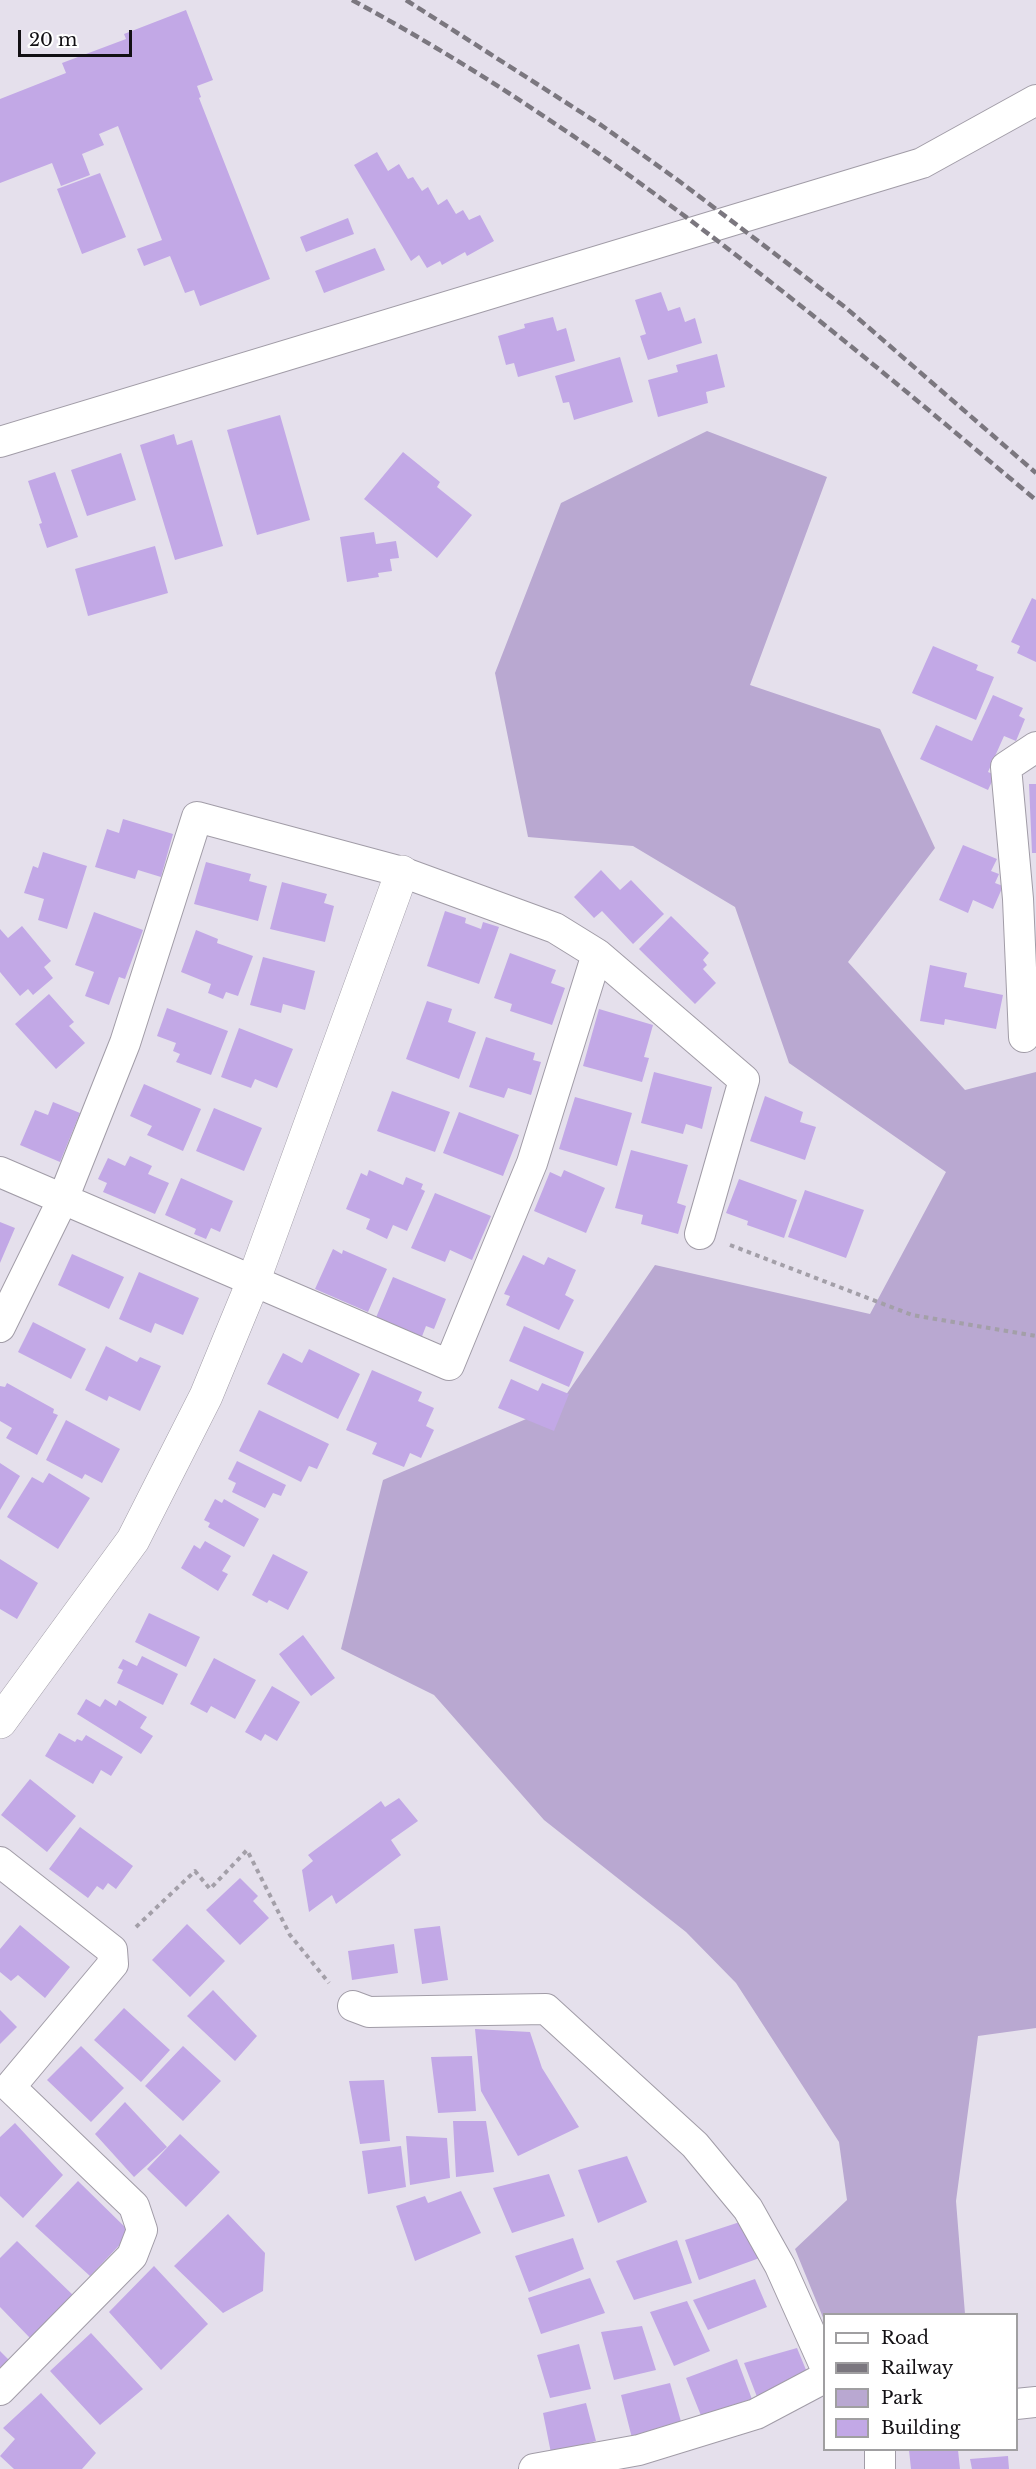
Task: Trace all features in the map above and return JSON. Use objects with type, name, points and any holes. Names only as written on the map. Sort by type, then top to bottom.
[{"type":"street","points":[[0,442],[921,163],[1036,100]]},
{"type":"street","points":[[1024,1037],[1018,899],[1006,767],[1036,747]]},
{"type":"street","points":[[0,1327],[63,1199],[125,1042],[197,816],[402,872],[555,928],[597,954],[744,1080],[700,1234]]},
{"type":"street","points":[[0,1722],[133,1540],[206,1396],[253,1282],[402,872]]},
{"type":"street","points":[[0,1172],[449,1365],[532,1163],[597,954]]},
{"type":"street","points":[[0,1862],[111,1950],[113,1964],[5,2092],[134,2206],[142,2229],[132,2256],[0,2390]]},
{"type":"street","points":[[353,2006],[369,2012],[546,2009],[695,2145],[748,2209],[780,2266],[823,2360]]},
{"type":"street","points":[[534,2469],[640,2460],[756,2414],[823,2379]]},
{"type":"street","points":[[1018,2404],[1036,2402]]},
{"type":"street","points":[[880,2451],[880,2469]]},
{"type":"path","points":[[700,1234],[912,1315],[1036,1336]]},
{"type":"path","points":[[111,1950],[195,1871],[210,1889],[246,1850],[290,1935],[343,1999],[353,2006]]},
{"type":"green space","points":[[707,431],[827,477],[750,685],[880,729],[935,848],[848,962],[965,1090],[1036,1072],[1036,2028],[978,2036],[956,2201],[965,2313],[823,2313],[823,2318],[795,2249],[847,2200],[839,2142],[736,1983],[686,1932],[544,1820],[434,1695],[341,1649],[383,1480],[559,1405],[655,1265],[870,1314],[946,1172],[789,1063],[735,907],[633,846],[528,837],[495,673],[561,503]]},
{"type":"building","points":[[186,10],[213,80],[197,86],[201,97],[199,98],[270,279],[200,306],[194,290],[185,293],[170,256],[144,266],[137,249],[162,240],[118,126],[99,134],[104,145],[82,154],[90,175],[61,186],[52,163],[0,183],[0,99],[66,73],[62,63],[126,39],[124,34]]},
{"type":"building","points":[[377,152],[388,171],[399,164],[408,179],[413,177],[422,191],[428,187],[438,205],[447,199],[456,214],[463,210],[469,220],[480,215],[494,241],[467,256],[465,252],[442,265],[440,261],[427,268],[419,255],[411,261],[354,165]]},
{"type":"building","points":[[100,173],[126,237],[82,254],[57,189]]},
{"type":"building","points":[[348,218],[354,234],[306,252],[300,237]]},
{"type":"building","points":[[375,248],[385,270],[324,293],[315,271]]},
{"type":"building","points":[[661,292],[668,311],[680,307],[685,322],[695,318],[702,343],[648,360],[640,336],[646,334],[635,300]]},
{"type":"building","points":[[553,317],[557,331],[566,328],[575,361],[518,377],[514,363],[506,365],[498,336],[525,328],[524,324]]},
{"type":"building","points":[[717,354],[725,387],[706,392],[708,403],[658,417],[648,380],[678,372],[676,365]]},
{"type":"building","points":[[620,357],[633,402],[574,420],[569,402],[563,403],[555,376]]},
{"type":"building","points":[[280,415],[310,520],[257,535],[227,430]]},
{"type":"building","points":[[174,434],[177,445],[192,440],[223,546],[175,560],[140,445]]},
{"type":"building","points":[[403,452],[440,482],[437,487],[472,515],[437,558],[364,499]]},
{"type":"building","points":[[121,453],[136,500],[87,516],[71,470]]},
{"type":"building","points":[[55,472],[78,537],[47,548],[39,524],[42,523],[28,481]]},
{"type":"building","points":[[374,532],[376,544],[396,541],[399,558],[390,559],[392,571],[378,573],[379,577],[347,582],[340,537]]},
{"type":"building","points":[[155,546],[168,593],[88,616],[75,569]]},
{"type":"building","points":[[1032,598],[1036,600],[1036,662],[1017,653],[1020,646],[1011,642]]},
{"type":"building","points":[[933,646],[978,665],[976,670],[994,677],[976,720],[912,693]]},
{"type":"building","points":[[993,695],[1023,708],[1019,716],[1025,719],[1016,741],[1004,736],[988,772],[995,775],[988,790],[920,759],[936,725],[972,741]]},
{"type":"building","points":[[1029,784],[1036,784],[1036,853],[1032,853]]},
{"type":"building","points":[[123,819],[173,834],[161,877],[138,870],[135,879],[95,867],[107,829],[119,833]]},
{"type":"building","points":[[963,845],[997,859],[991,871],[999,874],[995,883],[1003,886],[993,909],[973,900],[968,913],[939,900]]},
{"type":"building","points":[[43,852],[87,866],[67,929],[38,920],[44,899],[24,893],[33,866],[38,868]]},
{"type":"building","points":[[206,862],[251,874],[249,881],[267,886],[258,921],[194,904]]},
{"type":"building","points":[[601,870],[620,890],[631,880],[664,914],[633,944],[602,911],[594,918],[574,897]]},
{"type":"building","points":[[282,882],[327,894],[324,903],[334,906],[325,942],[270,929]]},
{"type":"building","points":[[445,911],[466,918],[465,923],[481,929],[483,922],[499,927],[479,984],[427,966]]},
{"type":"building","points":[[94,912],[143,930],[125,979],[119,977],[109,1005],[85,996],[94,972],[75,965]]},
{"type":"building","points":[[671,916],[709,953],[703,960],[707,965],[703,969],[716,983],[695,1004],[639,949]]},
{"type":"building","points":[[22,926],[51,961],[44,967],[53,978],[33,995],[28,989],[20,996],[0,972],[0,929],[8,938]]},
{"type":"building","points":[[196,930],[218,939],[217,943],[253,956],[238,996],[226,992],[223,999],[208,993],[211,984],[181,972]]},
{"type":"building","points":[[510,953],[556,970],[551,983],[565,988],[552,1025],[510,1011],[512,1004],[494,998]]},
{"type":"building","points":[[263,957],[315,971],[305,1010],[283,1004],[281,1013],[250,1005]]},
{"type":"building","points":[[930,965],[967,973],[964,987],[1003,995],[996,1029],[945,1019],[944,1025],[920,1021]]},
{"type":"building","points":[[49,994],[74,1022],[69,1026],[85,1043],[56,1069],[15,1024]]},
{"type":"building","points":[[427,1001],[452,1009],[448,1022],[476,1032],[459,1079],[406,1059]]},
{"type":"building","points":[[167,1008],[228,1031],[211,1075],[176,1062],[180,1054],[173,1051],[176,1043],[157,1036]]},
{"type":"building","points":[[599,1009],[653,1025],[644,1057],[649,1058],[642,1082],[583,1066]]},
{"type":"building","points":[[239,1028],[293,1049],[277,1088],[255,1079],[251,1088],[221,1077]]},
{"type":"building","points":[[486,1037],[535,1053],[533,1060],[541,1062],[531,1095],[508,1088],[504,1098],[469,1087]]},
{"type":"building","points":[[654,1072],[712,1087],[702,1129],[686,1124],[683,1134],[641,1123]]},
{"type":"building","points":[[144,1084],[201,1109],[183,1151],[147,1135],[152,1126],[130,1116]]},
{"type":"building","points":[[392,1091],[450,1112],[435,1152],[377,1131]]},
{"type":"building","points":[[765,1096],[803,1112],[800,1122],[816,1127],[805,1160],[750,1141]]},
{"type":"building","points":[[575,1097],[632,1113],[617,1166],[559,1149]]},
{"type":"building","points":[[53,1102],[80,1113],[60,1162],[20,1145],[35,1110],[48,1115]]},
{"type":"building","points":[[214,1108],[262,1128],[244,1171],[196,1151]]},
{"type":"building","points":[[459,1112],[519,1135],[503,1176],[443,1153]]},
{"type":"building","points":[[631,1150],[688,1165],[677,1203],[686,1206],[678,1234],[641,1224],[643,1215],[615,1208]]},
{"type":"building","points":[[130,1156],[152,1166],[148,1174],[169,1183],[155,1214],[103,1192],[107,1183],[98,1179],[108,1158],[125,1166]]},
{"type":"building","points":[[369,1170],[403,1185],[406,1177],[423,1184],[421,1189],[425,1191],[407,1231],[393,1225],[387,1239],[366,1229],[370,1219],[346,1209],[361,1173],[367,1176]]},
{"type":"building","points":[[564,1170],[605,1188],[586,1233],[534,1211],[550,1172],[561,1177]]},
{"type":"building","points":[[181,1178],[233,1201],[220,1232],[211,1228],[206,1239],[194,1234],[196,1229],[165,1215]]},
{"type":"building","points":[[739,1179],[797,1200],[784,1238],[747,1225],[748,1221],[726,1213]]},
{"type":"building","points":[[805,1190],[864,1210],[846,1258],[788,1237]]},
{"type":"building","points":[[435,1193],[491,1216],[472,1260],[450,1250],[445,1262],[411,1248]]},
{"type":"building","points":[[0,1222],[15,1228],[0,1263]]},
{"type":"building","points":[[333,1249],[342,1254],[343,1250],[387,1269],[368,1312],[315,1289]]},
{"type":"building","points":[[72,1254],[124,1277],[109,1309],[58,1285]]},
{"type":"building","points":[[523,1255],[544,1265],[548,1257],[576,1270],[565,1295],[574,1300],[559,1330],[506,1305],[510,1296],[504,1294]]},
{"type":"building","points":[[139,1272],[199,1298],[183,1335],[155,1323],[151,1333],[119,1319]]},
{"type":"building","points":[[393,1277],[446,1299],[434,1329],[426,1326],[421,1339],[375,1320]]},
{"type":"building","points":[[33,1322],[86,1349],[71,1379],[18,1352]]},
{"type":"building","points":[[524,1326],[584,1352],[569,1387],[509,1361]]},
{"type":"building","points":[[106,1346],[137,1362],[140,1357],[161,1366],[140,1411],[109,1396],[107,1401],[85,1390]]},
{"type":"building","points":[[309,1349],[360,1374],[338,1419],[267,1384],[283,1353],[302,1363]]},
{"type":"building","points":[[372,1370],[422,1392],[418,1401],[434,1408],[426,1426],[434,1430],[421,1458],[410,1453],[404,1467],[372,1454],[377,1443],[346,1430]]},
{"type":"building","points":[[511,1379],[538,1391],[542,1383],[569,1394],[554,1431],[498,1408]]},
{"type":"building","points":[[7,1383],[54,1409],[53,1413],[58,1415],[37,1455],[6,1438],[12,1428],[0,1421],[0,1386],[5,1387]]},
{"type":"building","points":[[259,1410],[329,1444],[317,1469],[309,1466],[301,1482],[239,1451]]},
{"type":"building","points":[[66,1420],[120,1449],[102,1483],[85,1474],[82,1479],[46,1460]]},
{"type":"building","points":[[237,1461],[286,1485],[281,1496],[273,1493],[265,1508],[232,1492],[236,1483],[228,1479]]},
{"type":"building","points":[[0,1463],[20,1476],[0,1510]]},
{"type":"building","points":[[49,1473],[90,1498],[58,1549],[7,1517],[32,1477],[43,1483]]},
{"type":"building","points":[[215,1499],[222,1503],[224,1499],[259,1519],[244,1547],[208,1527],[210,1523],[204,1520]]},
{"type":"building","points":[[205,1541],[231,1556],[222,1571],[228,1574],[218,1591],[181,1568],[194,1545],[200,1549]]},
{"type":"building","points":[[273,1554],[308,1572],[288,1610],[269,1600],[267,1603],[252,1595]]},
{"type":"building","points":[[0,1559],[38,1583],[17,1619],[0,1609]]},
{"type":"building","points":[[149,1613],[200,1637],[186,1667],[135,1642]]},
{"type":"building","points":[[303,1635],[335,1678],[311,1696],[279,1654]]},
{"type":"building","points":[[142,1656],[178,1674],[163,1705],[117,1683],[123,1670],[118,1668],[123,1659],[137,1666]]},
{"type":"building","points":[[214,1658],[256,1680],[235,1719],[211,1706],[207,1713],[190,1704]]},
{"type":"building","points":[[272,1686],[300,1702],[277,1741],[265,1734],[261,1741],[245,1732]]},
{"type":"building","points":[[86,1699],[100,1707],[105,1699],[116,1706],[119,1700],[147,1717],[140,1728],[153,1736],[141,1754],[77,1714]]},
{"type":"building","points":[[59,1733],[75,1742],[77,1739],[82,1741],[86,1735],[123,1757],[111,1776],[101,1770],[93,1784],[45,1756]]},
{"type":"building","points":[[30,1779],[76,1816],[47,1852],[1,1815]]},
{"type":"building","points":[[399,1798],[418,1821],[391,1840],[401,1855],[336,1904],[332,1895],[309,1912],[302,1870],[313,1861],[308,1855],[381,1801],[385,1807]]},
{"type":"building","points":[[80,1827],[133,1866],[116,1889],[108,1883],[103,1890],[97,1886],[88,1898],[49,1869]]},
{"type":"building","points":[[240,1878],[258,1896],[253,1901],[269,1918],[240,1945],[206,1910]]},
{"type":"building","points":[[187,1924],[225,1961],[190,1997],[152,1960]]},
{"type":"building","points":[[20,1925],[70,1967],[45,1998],[18,1975],[11,1981],[0,1972],[0,1949]]},
{"type":"building","points":[[440,1926],[448,1980],[422,1984],[414,1929]]},
{"type":"building","points":[[394,1944],[398,1973],[352,1980],[348,1951]]},
{"type":"building","points":[[213,1990],[257,2036],[235,2061],[187,2016]]},
{"type":"building","points":[[124,2008],[170,2050],[141,2082],[94,2040]]},
{"type":"building","points":[[0,2010],[17,2027],[0,2044]]},
{"type":"building","points":[[475,2029],[530,2032],[542,2068],[579,2127],[518,2156],[481,2091]]},
{"type":"building","points":[[81,2046],[124,2088],[91,2122],[47,2080]]},
{"type":"building","points":[[183,2046],[221,2081],[183,2121],[145,2086]]},
{"type":"building","points":[[472,2056],[476,2111],[438,2113],[431,2057]]},
{"type":"building","points":[[384,2080],[390,2141],[360,2144],[349,2081]]},
{"type":"building","points":[[125,2102],[167,2147],[134,2177],[95,2134]]},
{"type":"building","points":[[453,2121],[486,2121],[494,2172],[456,2177]]},
{"type":"building","points":[[15,2123],[63,2175],[23,2218],[0,2196],[0,2137]]},
{"type":"building","points":[[180,2134],[220,2172],[186,2207],[147,2169]]},
{"type":"building","points":[[406,2136],[447,2138],[450,2178],[410,2185]]},
{"type":"building","points":[[401,2146],[406,2187],[368,2194],[362,2151]]},
{"type":"building","points":[[627,2156],[647,2202],[598,2223],[578,2170]]},
{"type":"building","points":[[549,2174],[565,2216],[512,2233],[493,2188]]},
{"type":"building","points":[[78,2181],[131,2233],[90,2276],[35,2226]]},
{"type":"building","points":[[461,2191],[481,2233],[415,2261],[396,2206],[425,2196],[428,2203]]},
{"type":"building","points":[[228,2214],[265,2253],[263,2291],[223,2313],[174,2266]]},
{"type":"building","points":[[746,2220],[765,2256],[699,2280],[685,2240]]},
{"type":"building","points":[[573,2238],[584,2269],[529,2292],[515,2256]]},
{"type":"building","points":[[677,2240],[692,2283],[634,2300],[616,2261]]},
{"type":"building","points":[[17,2241],[75,2297],[31,2339],[0,2307],[0,2258]]},
{"type":"building","points":[[154,2266],[208,2324],[161,2370],[109,2312]]},
{"type":"building","points":[[590,2278],[605,2313],[541,2334],[528,2298]]},
{"type":"building","points":[[755,2279],[767,2307],[708,2330],[693,2300]]},
{"type":"building","points":[[687,2301],[710,2351],[674,2366],[650,2312]]},
{"type":"building","points":[[642,2326],[656,2370],[614,2380],[601,2332]]},
{"type":"building","points":[[91,2333],[143,2389],[100,2425],[50,2371]]},
{"type":"building","points":[[579,2344],[591,2389],[550,2398],[537,2355]]},
{"type":"building","points":[[797,2348],[811,2382],[759,2402],[744,2363]]},
{"type":"building","points":[[0,2351],[9,2360],[0,2369]]},
{"type":"building","points":[[737,2359],[753,2402],[702,2418],[686,2378]]},
{"type":"building","points":[[670,2383],[682,2425],[632,2438],[621,2395]]},
{"type":"building","points":[[41,2393],[96,2453],[82,2469],[14,2469],[0,2456],[15,2439],[3,2428]]},
{"type":"building","points":[[586,2403],[596,2441],[551,2453],[543,2413]]},
{"type":"building","points":[[909,2451],[958,2451],[960,2469],[911,2469]]},
{"type":"building","points":[[1008,2456],[1009,2469],[972,2469],[970,2459]]},
{"type":"railway","points":[[352,0],[444,53],[534,109],[706,232],[873,364],[1036,500]]},
{"type":"railway","points":[[406,0],[601,125],[679,181],[845,307],[1036,473]]}]
